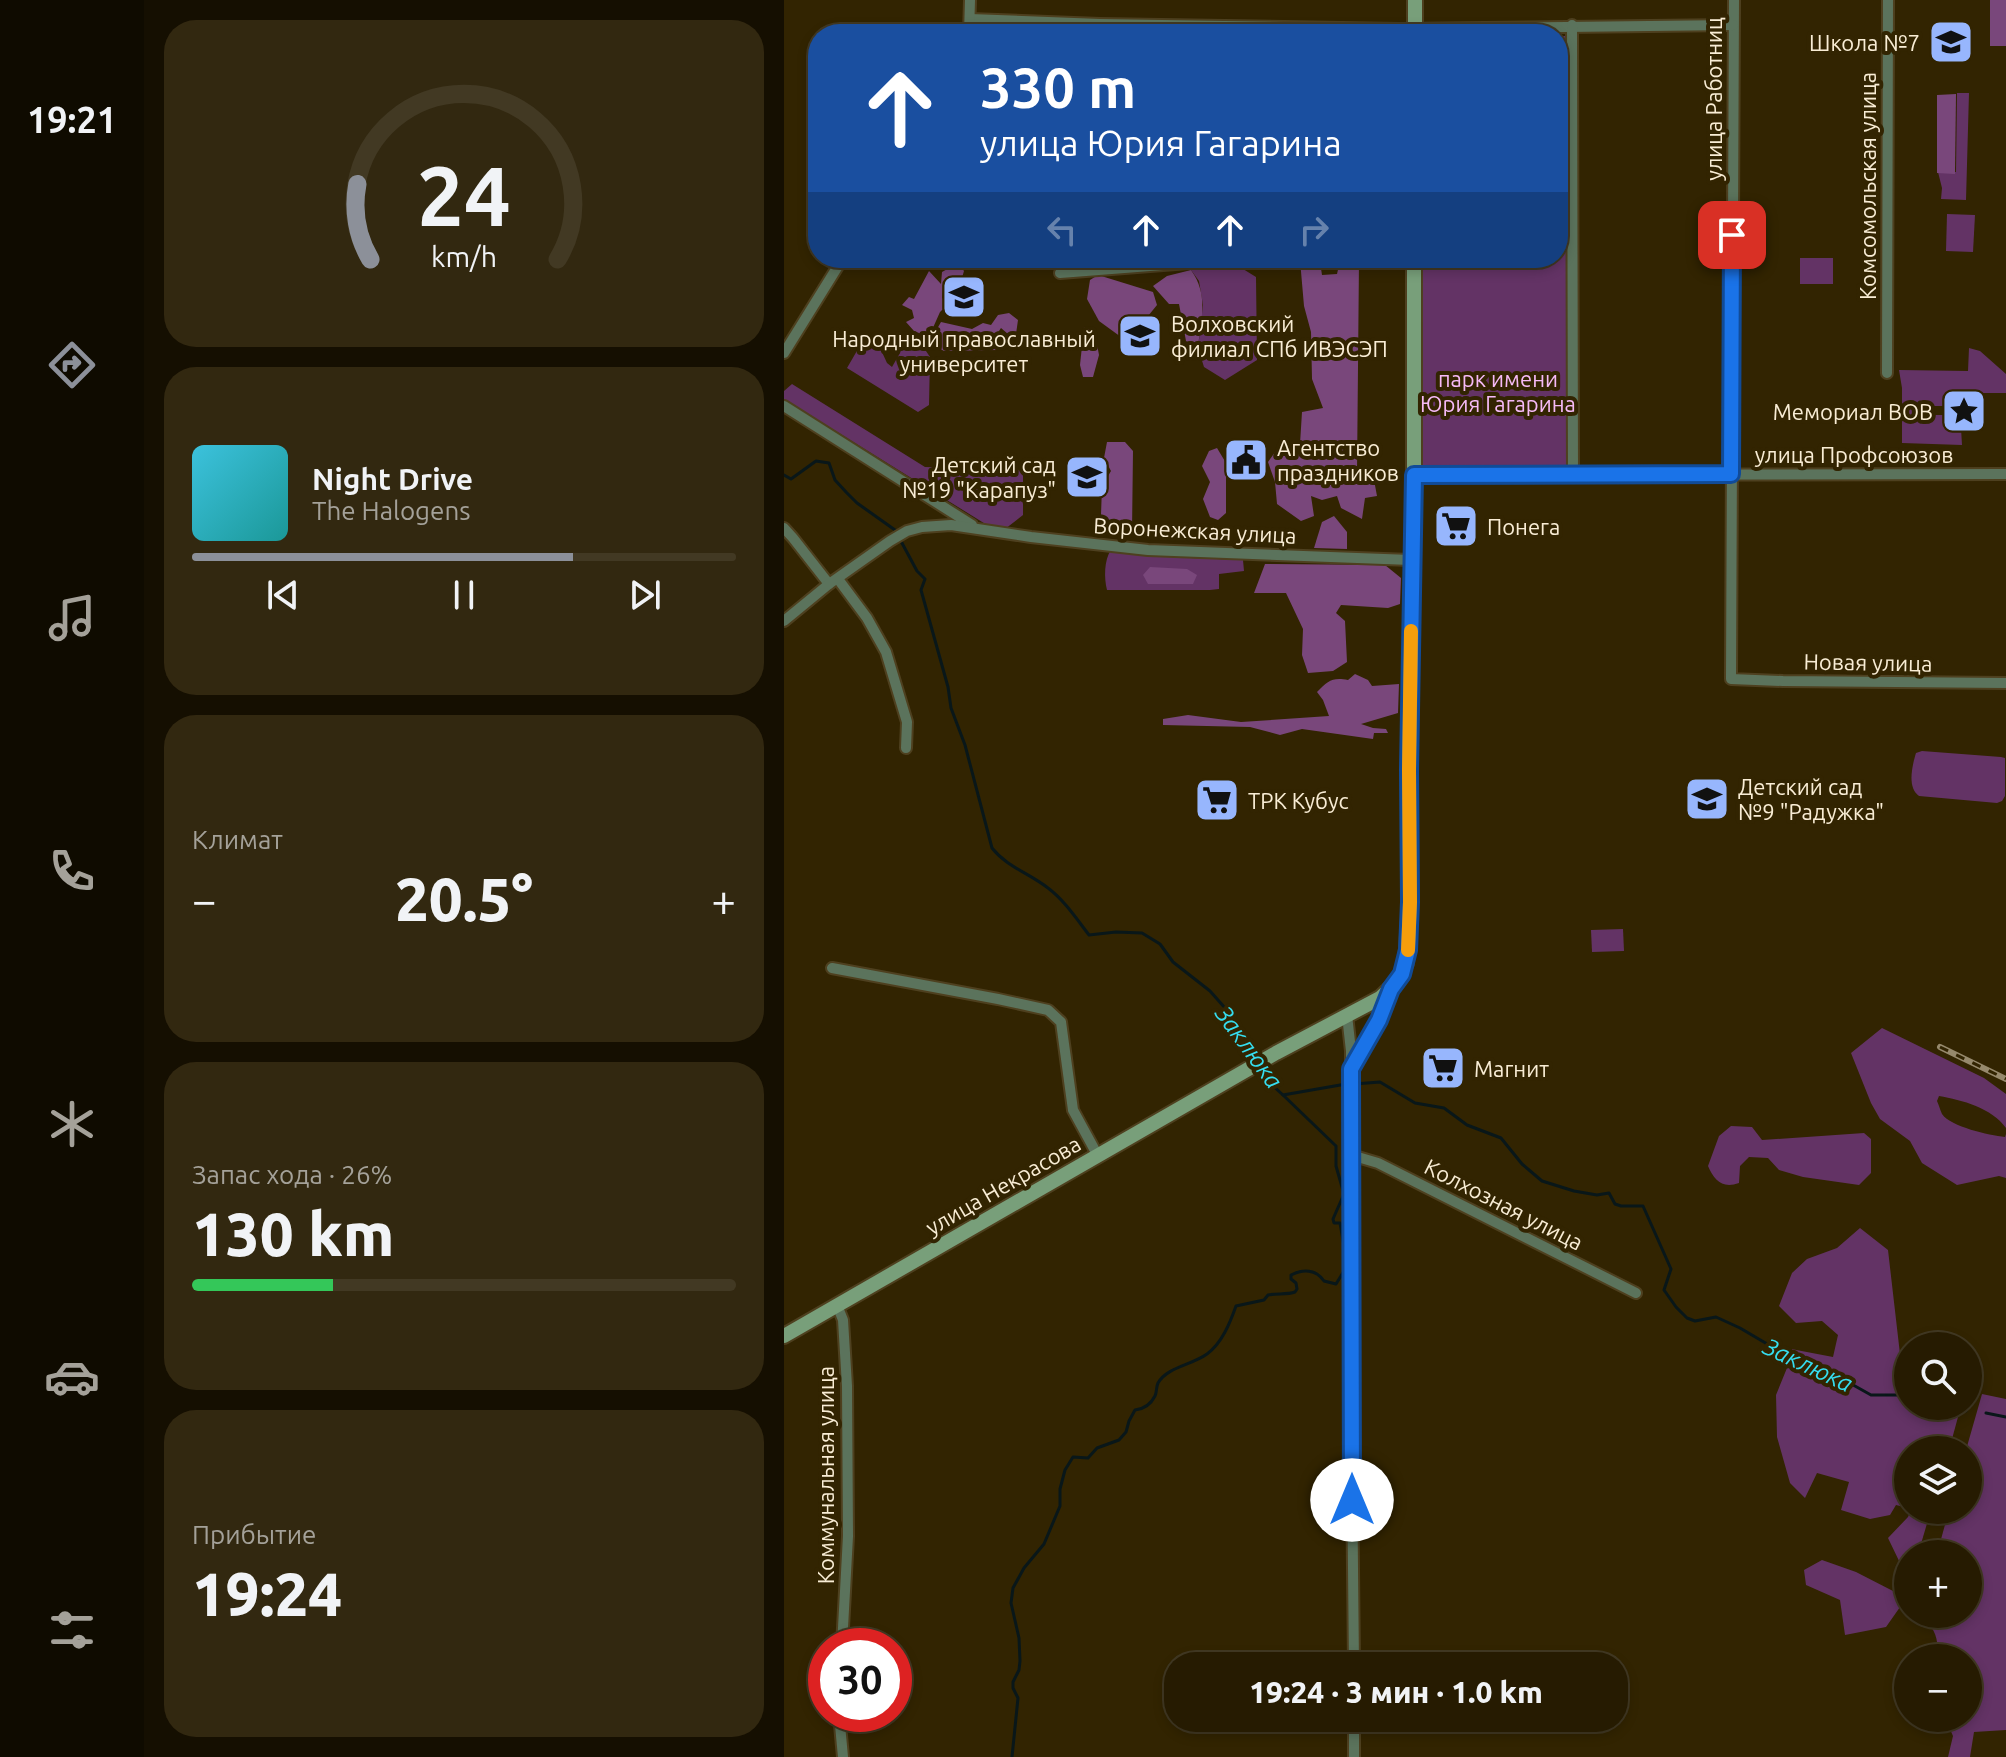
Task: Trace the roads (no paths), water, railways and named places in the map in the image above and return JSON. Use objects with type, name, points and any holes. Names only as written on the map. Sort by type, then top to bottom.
[{"type":"main road","points":[[1415,0],[1415,24]]},
{"type":"main road","points":[[1347,1015],[1380,998],[1394,986],[1406,963],[1410,915],[1414,268]]},
{"type":"main road","name":"улица Некрасова","points":[[784,1336],[1347,1015]]},
{"type":"street","points":[[970,0],[970,24]]},
{"type":"street","name":"улица Работниц","points":[[1731,679],[1734,0]]},
{"type":"street","name":"Комсомольская улица","points":[[1887,373],[1888,0]]},
{"type":"street","points":[[970,19],[1100,24]]},
{"type":"street","points":[[1568,25],[1733,25]]},
{"type":"street","points":[[1572,25],[1573,475]]},
{"type":"street","points":[[784,353],[837,268]]},
{"type":"street","points":[[1060,273],[1124,268]]},
{"type":"street","name":"Воронежская улица","points":[[784,406],[977,528]]},
{"type":"street","name":"улица Профсоюзов","points":[[1414,475],[2006,474]]},
{"type":"street","name":"Воронежская улица","points":[[833,582],[907,531],[951,525],[1148,550],[1411,560]]},
{"type":"street","points":[[784,528],[867,618],[886,652],[907,722],[906,748]]},
{"type":"street","points":[[784,621],[833,582]]},
{"type":"street","name":"Новая улица","points":[[1731,679],[2006,683]]},
{"type":"street","points":[[832,968],[1048,1010],[1061,1022],[1073,1110],[1098,1156]]},
{"type":"street","points":[[1351,1069],[1394,986]]},
{"type":"street","points":[[1347,1015],[1351,1069],[1354,1652]]},
{"type":"street","name":"Колхозная улица","points":[[1351,1155],[1378,1163],[1636,1293]]},
{"type":"street","name":"Коммунальная улица","points":[[837,1305],[843,1320],[847,1386],[848,1536],[843,1628]]},
{"type":"street","points":[[841,1732],[843,1757]]},
{"type":"street","points":[[1354,1732],[1354,1757]]},
{"type":"waterway","name":"Заклюка","points":[[784,475],[791,479],[816,461],[829,463],[835,480],[846,492],[895,530],[917,571],[925,579],[921,590],[992,848],[1004,860],[1054,893],[1089,935],[1142,933],[1160,944],[1173,962],[1210,991],[1233,1017],[1259,1059]]},
{"type":"waterway","name":"Заклюка","points":[[1263,1066],[1272,1085],[1283,1095],[1346,1084]]},
{"type":"waterway","name":"Заклюка","points":[[1354,1084],[1380,1082],[1415,1103],[1444,1108],[1467,1125],[1501,1138],[1522,1164],[1542,1181],[1574,1191],[1597,1195],[1609,1193],[1615,1204],[1621,1206],[1643,1206],[1671,1269],[1664,1290],[1687,1318],[1695,1321],[1716,1317],[1740,1328],[1790,1360],[1809,1363],[1830,1372],[1871,1395],[1894,1395]]},
{"type":"waterway","points":[[1012,1757],[1018,1698],[1013,1682],[1020,1661],[1019,1638],[1011,1603],[1013,1588],[1024,1568],[1044,1544],[1060,1506],[1065,1470],[1073,1457],[1088,1458],[1097,1448],[1119,1440],[1126,1432],[1135,1410],[1153,1399],[1162,1378],[1201,1358],[1217,1344],[1236,1306],[1264,1300],[1268,1295],[1295,1292],[1296,1283],[1291,1275],[1296,1273],[1313,1272],[1324,1281],[1336,1284],[1344,1271],[1340,1223],[1334,1223],[1333,1219],[1344,1194],[1336,1166],[1336,1146],[1283,1095]]},
{"type":"waterway","name":"Заклюка","points":[[1986,1413],[2006,1417]]},
{"type":"railway","points":[[1940,1047],[2006,1079]]},
{"type":"place","name":"Школа №7","points":[[1951,42]]},
{"type":"place","name":"Народный православный университет","points":[[964,297]]},
{"type":"place","name":"Волховский филиал СПб ИВЭСЭП","points":[[1140,336]]},
{"type":"place","name":"Мемориал ВОВ","points":[[1964,411]]},
{"type":"place","name":"Агентство праздников","points":[[1246,460]]},
{"type":"place","name":"Детский сад №19 \"Карапуз\"","points":[[1087,477]]},
{"type":"place","name":"Понега","points":[[1456,526]]},
{"type":"place","name":"Детский cад №9 \"Радужка\"","points":[[1707,799]]},
{"type":"place","name":"ТРК Кубус","points":[[1217,800]]},
{"type":"place","name":"Магнит","points":[[1443,1068]]},
{"type":"park label","name":"парк имени Юрия Гагарина","points":[[1498,390]]}]
